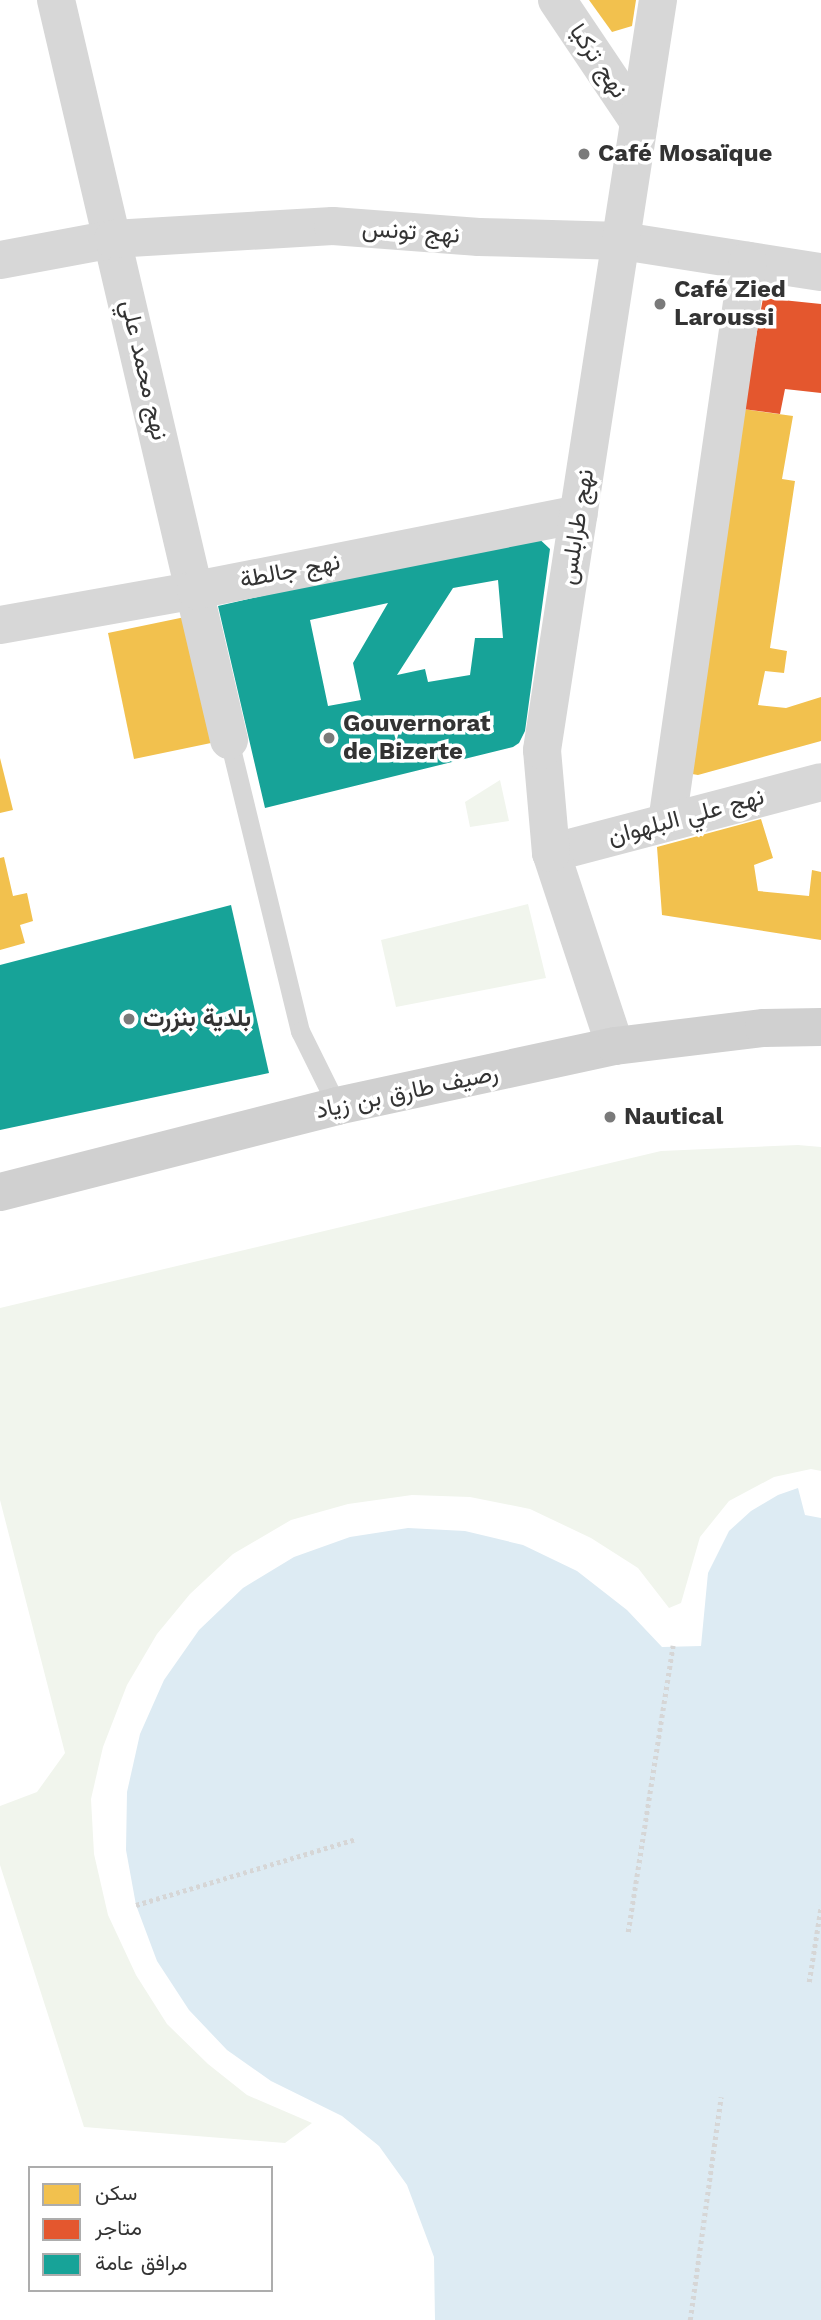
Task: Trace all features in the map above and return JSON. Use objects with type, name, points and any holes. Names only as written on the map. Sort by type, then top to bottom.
[{"type":"main road","name":"رصيف طارق بن زياد","points":[[0,1192],[337,1106],[615,1046],[764,1028],[821,1027]]},
{"type":"street","name":"نهج محمد علي","points":[[56,0],[229,740]]},
{"type":"street","name":"نهج تركيا","points":[[557,0],[639,122]]},
{"type":"street","name":"نهج طرابلس","points":[[615,1046],[551,853],[542,750],[657,0]]},
{"type":"street","name":"نهج تونس","points":[[0,260],[113,239],[333,226],[479,237],[622,241],[821,272]]},
{"type":"street","points":[[667,822],[748,261]]},
{"type":"street","name":"نهج جالطة","points":[[0,625],[195,590],[579,514]]},
{"type":"street","name":"نهج علي البلهوان","points":[[551,853],[821,782]]},
{"type":"lane","points":[[229,740],[300,1031],[337,1106]]},
{"type":"path","points":[[628,1932],[673,1646]]},
{"type":"path","points":[[136,1905],[356,1839]]},
{"type":"path","points":[[809,1982],[821,1906]]},
{"type":"path","points":[[690,2320],[721,2098]]},
{"type":"shaded area","points":[[500,780],[509,821],[470,827],[465,802]]},
{"type":"shaded area","points":[[528,904],[546,978],[396,1007],[381,940]]},
{"type":"shaded area","points":[[798,1145],[821,1147],[821,1471],[811,1469],[774,1477],[729,1501],[700,1537],[681,1603],[669,1608],[638,1568],[591,1538],[530,1509],[470,1497],[412,1495],[348,1504],[291,1520],[233,1554],[190,1594],[157,1634],[127,1685],[103,1747],[91,1799],[94,1854],[108,1915],[136,1975],[167,2024],[208,2064],[247,2095],[312,2123],[285,2143],[84,2127],[0,1865],[0,1806],[37,1792],[65,1753],[0,1500],[0,1308],[661,1151]]},
{"type":"shaded area","points":[[798,1488],[805,1515],[821,1518],[821,2320],[435,2320],[434,2257],[407,2185],[379,2146],[342,2116],[271,2081],[227,2050],[189,2010],[157,1961],[136,1905],[126,1850],[127,1792],[140,1734],[164,1680],[199,1630],[243,1588],[294,1557],[350,1537],[408,1528],[465,1531],[523,1545],[577,1571],[627,1610],[662,1647],[701,1646],[708,1573],[729,1531],[751,1511],[778,1495]]},
{"type":"building: سكن","points":[[589,0],[636,0],[632,26],[612,32]]},
{"type":"building: سكن","points":[[743,409],[793,416],[782,479],[795,481],[770,648],[787,651],[784,673],[765,671],[758,705],[786,708],[821,697],[821,741],[698,775],[692,774]]},
{"type":"building: سكن","points":[[185,617],[211,743],[134,759],[108,633]]},
{"type":"building: سكن","points":[[0,758],[13,810],[0,813]]},
{"type":"building: سكن","points":[[761,819],[773,858],[754,865],[758,891],[809,896],[812,870],[821,872],[821,940],[662,915],[657,847]]},
{"type":"building: سكن","points":[[4,857],[13,896],[27,893],[33,921],[20,925],[25,943],[0,950],[0,858]]},
{"type":"building: متاجر","points":[[763,298],[821,304],[821,393],[785,389],[780,414],[743,409]]},
{"type":"building: مرافق عامة","points":[[534,534],[550,549],[525,731],[519,743],[513,747],[265,808],[218,606]],"holes":[[[498,580],[503,638],[475,638],[470,675],[428,682],[425,669],[397,675],[453,588]],[[388,603],[353,663],[361,700],[328,706],[310,620]]]},
{"type":"building: مرافق عامة","name":"بلدية بنزرت","points":[[231,905],[269,1073],[0,1130],[0,965]]},
{"type":"place","name":"Café Mosaïque","points":[[584,154]]},
{"type":"place","name":"Café Zied Laroussi","points":[[660,304]]},
{"type":"place","name":"Gouvernorat de Bizerte","points":[[329,738]]},
{"type":"place","name":"بلدية بنزرت","points":[[129,1019]]},
{"type":"place","name":"Nautical","points":[[610,1117]]}]
